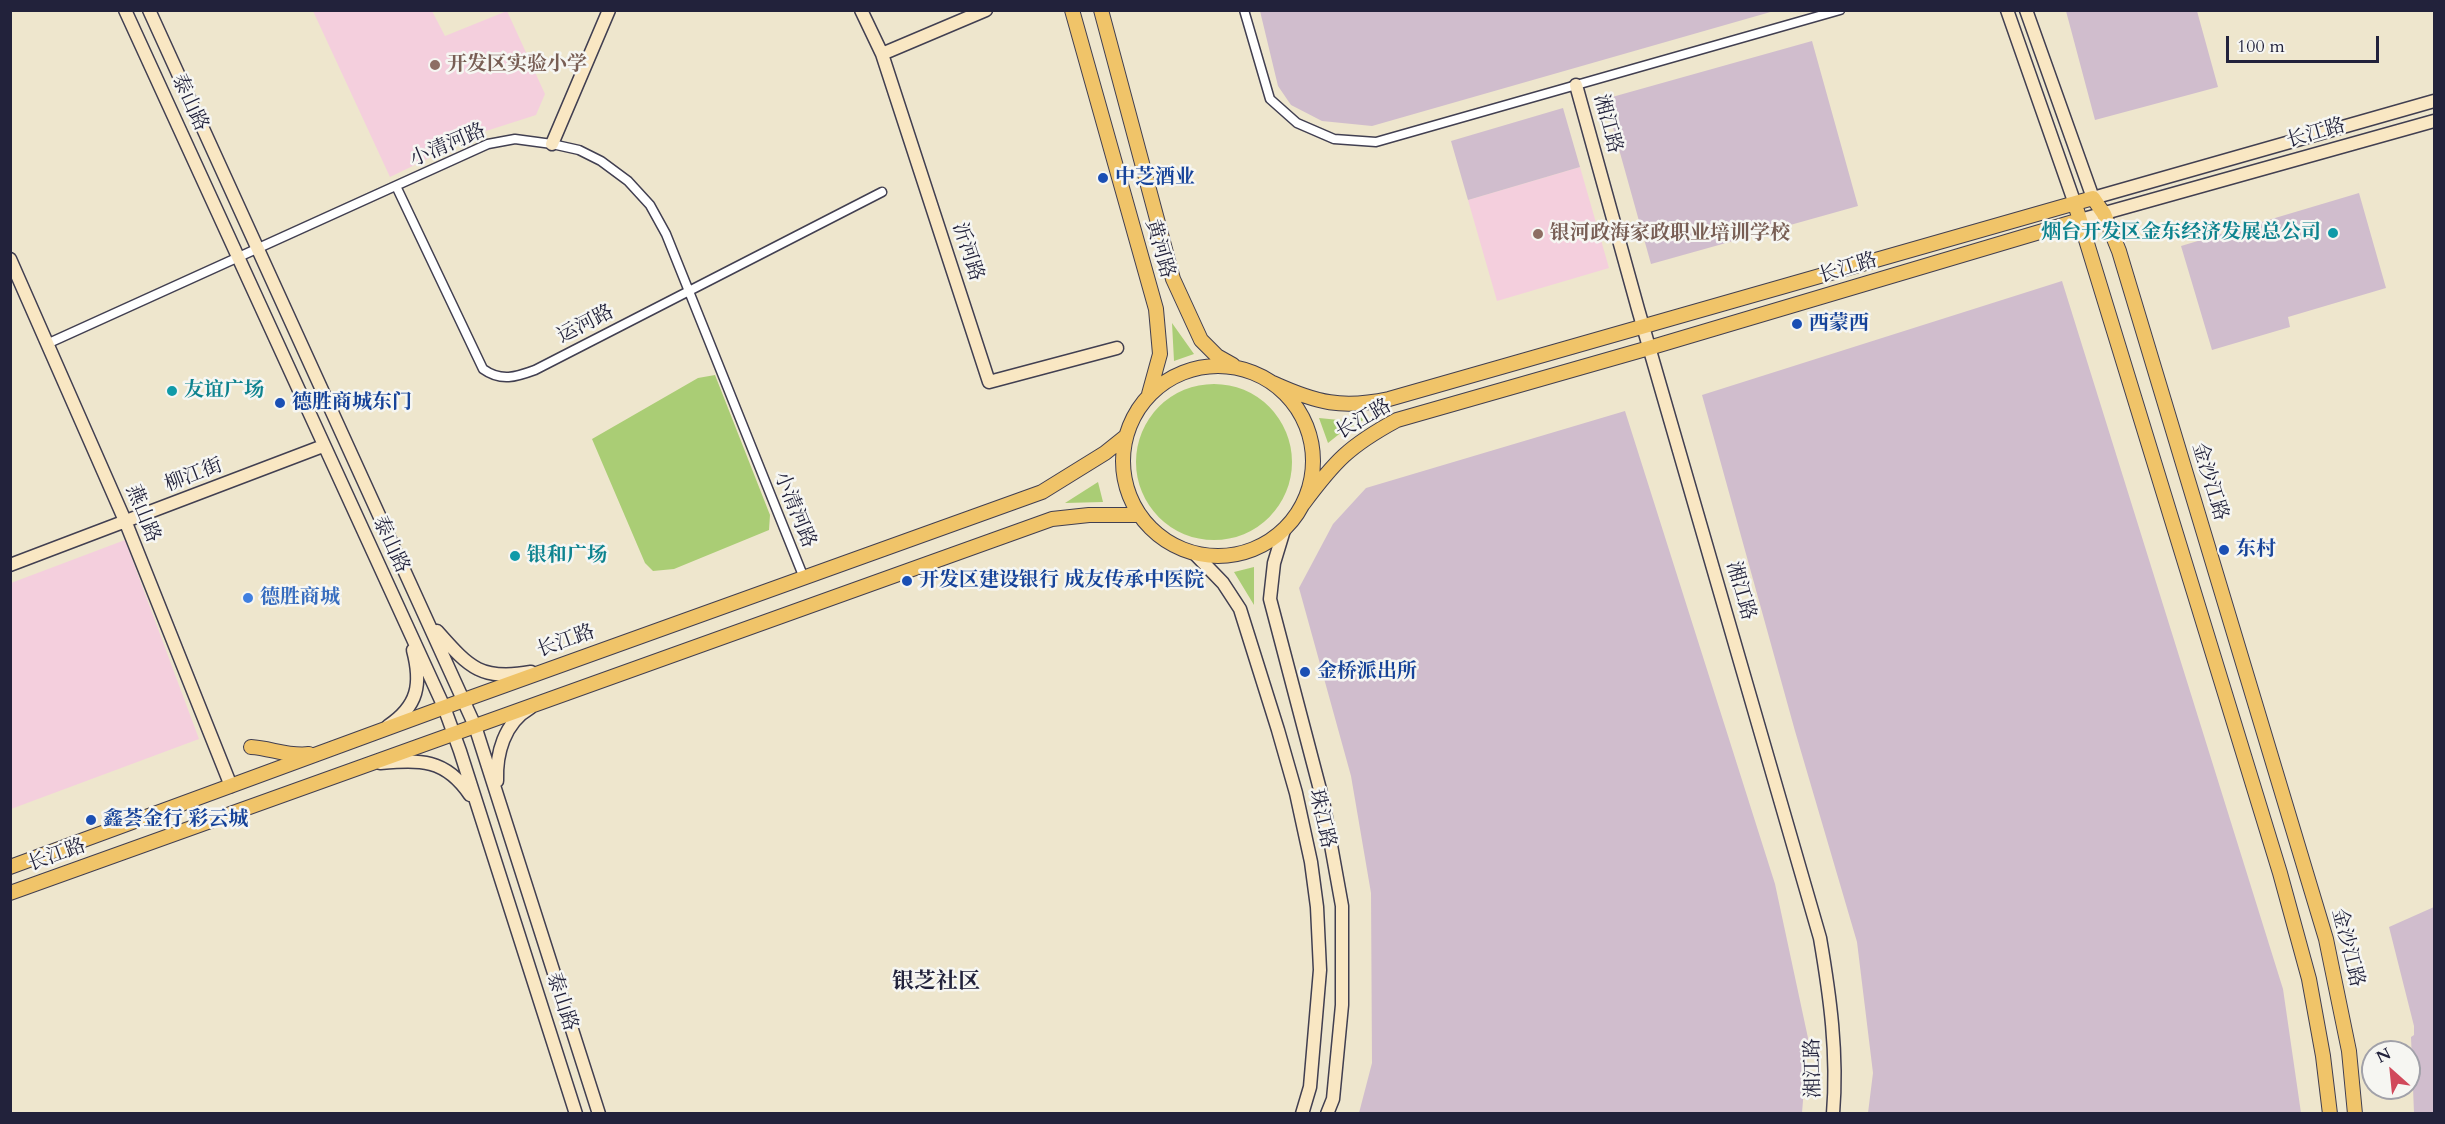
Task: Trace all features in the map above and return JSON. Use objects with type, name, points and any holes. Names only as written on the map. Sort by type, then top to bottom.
[{"type":"main road","points":[[552,144],[609,10]]},
{"type":"main road","name":"沂河路","points":[[861,10],[882,54],[989,382],[1117,348]]},
{"type":"main road","points":[[882,54],[986,10]]},
{"type":"main road","name":"黄河路","points":[[1072,10],[1156,309],[1160,354],[1149,394]]},
{"type":"main road","name":"黄河路","points":[[1101,10],[1173,279],[1201,340],[1216,356],[1238,368]]},
{"type":"main road","points":[[2007,10],[2080,220],[2303,958],[2323,1056],[2330,1113]]},
{"type":"main road","name":"金沙江路","points":[[2026,10],[2093,198],[2104,214],[2119,251],[2326,939],[2349,1051],[2355,1113]]},
{"type":"main road","points":[[128,16],[150,11]]},
{"type":"main road","name":"泰山路","points":[[150,11],[475,726],[599,1113]]},
{"type":"main road","name":"泰山路","points":[[128,16],[444,707],[576,1113]]},
{"type":"main road","name":"湘江路","points":[[1576,85],[1649,348],[1821,938],[1832,1007],[1835,1092],[1833,1113]]},
{"type":"main road","name":"长江路","points":[[1273,383],[1304,397],[1342,405],[1365,404],[2434,101]]},
{"type":"main road","name":"长江路","points":[[1303,504],[1339,458],[1359,441],[1397,420],[2080,220],[2434,121]]},
{"type":"main road","name":"燕山路","points":[[10,259],[49,343],[126,523],[231,786]]},
{"type":"main road","points":[[1208,366],[1238,368],[1255,373],[1273,383],[1289,397],[1302,414],[1308,430],[1314,462],[1311,482],[1303,504],[1284,530],[1268,543],[1238,555],[1196,555],[1162,539],[1139,515],[1131,502],[1123,471],[1125,437],[1139,407],[1149,394],[1164,382],[1188,371],[1208,366]]},
{"type":"main road","name":"长江路","points":[[10,867],[444,707],[1042,492],[1105,453],[1125,437]]},
{"type":"main road","name":"柳江街","points":[[10,565],[126,523],[323,446]]},
{"type":"main road","name":"长江路","points":[[10,894],[1052,519],[1089,515],[1139,515]]},
{"type":"main road","points":[[1284,530],[1274,563],[1270,599],[1323,801],[1342,906],[1342,1005],[1333,1099],[1328,1113]]},
{"type":"main road","name":"珠江路","points":[[1196,555],[1223,583],[1240,609],[1281,740],[1311,862],[1317,907],[1320,970],[1310,1087],[1302,1113]]},
{"type":"main road","points":[[427,620],[463,659],[477,670],[488,674],[503,675],[556,667]]},
{"type":"main road","points":[[381,730],[406,711],[415,695],[416,660],[408,629]]},
{"type":"main road","points":[[497,795],[498,756],[504,739],[513,722],[539,703]]},
{"type":"main road","points":[[251,747],[302,755],[320,753]]},
{"type":"main road","points":[[370,764],[419,761],[439,765],[454,776],[476,802]]},
{"type":"street","points":[[1244,10],[1270,99],[1297,123],[1334,139],[1376,142],[1840,10]]},
{"type":"street","name":"小清河路","points":[[49,343],[488,144],[515,139],[579,150],[601,161],[628,181],[650,205],[666,234],[804,578]]},
{"type":"street","name":"运河路","points":[[396,186],[474,355],[483,369],[493,376],[512,378],[535,370],[882,192]]},
{"type":"shaded area","points":[[1260,10],[1774,11],[1372,126],[1322,121],[1291,105],[1278,86]]},
{"type":"shaded area","name":"开发区实验小学","points":[[313,11],[432,11],[445,36],[507,11],[545,94],[536,115],[483,132],[390,177]]},
{"type":"shaded area","points":[[2066,11],[2197,11],[2218,87],[2095,120]]},
{"type":"shaded area","points":[[1812,41],[1858,206],[1651,264],[1605,99]]},
{"type":"shaded area","points":[[1563,108],[1580,167],[1468,200],[1451,141]]},
{"type":"shaded area","name":"银河政海家政职业培训学校","points":[[1580,167],[1609,268],[1497,301],[1468,200]]},
{"type":"shaded area","points":[[2359,193],[2386,288],[2288,317],[2290,327],[2212,350],[2181,246]]},
{"type":"shaded area","points":[[2062,281],[2283,989],[2301,1113],[1868,1113],[1873,1073],[1857,942],[1795,731],[1702,395]]},
{"type":"shaded area","points":[[1625,411],[1775,884],[1808,1038],[1802,1113],[1359,1113],[1372,1063],[1371,893],[1351,776],[1299,588],[1333,524],[1366,488]]},
{"type":"shaded area","points":[[125,540],[199,739],[11,809],[11,583]]},
{"type":"shaded area","points":[[2434,907],[2434,1113],[2414,1113],[2413,1100],[2421,1100],[2421,1040],[2411,1040],[2414,1035],[2414,1026],[2389,927]]},
{"type":"green space","points":[[1172,323],[1194,354],[1174,361]]},
{"type":"green space","points":[[715,375],[770,515],[769,530],[674,569],[653,571],[645,563],[592,439],[698,378]]},
{"type":"green space","points":[[1214,384],[1244,390],[1269,407],[1286,432],[1292,462],[1286,492],[1269,517],[1244,534],[1214,540],[1184,534],[1159,517],[1142,492],[1136,462],[1142,432],[1159,407],[1184,390]]},
{"type":"green space","points":[[1369,417],[1343,431],[1328,443],[1319,418],[1339,420]]},
{"type":"green space","points":[[1098,482],[1103,502],[1065,503]]},
{"type":"green space","points":[[1254,567],[1254,605],[1234,572]]},
{"type":"place","name":"开发区实验小学","points":[[435,65]]},
{"type":"place","name":"中芝酒业","points":[[1103,178]]},
{"type":"place","name":"烟台开发区金东经济发展总公司","points":[[2333,233]]},
{"type":"place","name":"银河政海家政职业培训学校","points":[[1538,234]]},
{"type":"place","name":"西蒙西","points":[[1797,324]]},
{"type":"place","name":"友谊广场","points":[[172,391]]},
{"type":"place","name":"德胜商城东门","points":[[280,403]]},
{"type":"place","name":"东村","points":[[2224,550]]},
{"type":"place","name":"银和广场","points":[[515,556]]},
{"type":"place","name":"开发区建设银行 成友传承中医院","points":[[907,581]]},
{"type":"place","name":"德胜商城","points":[[248,598]]},
{"type":"place","name":"金桥派出所","points":[[1305,672]]},
{"type":"place","name":"鑫荟金行 彩云城","points":[[91,820]]},
{"type":"district","name":"银芝社区","points":[[936,983]]}]
